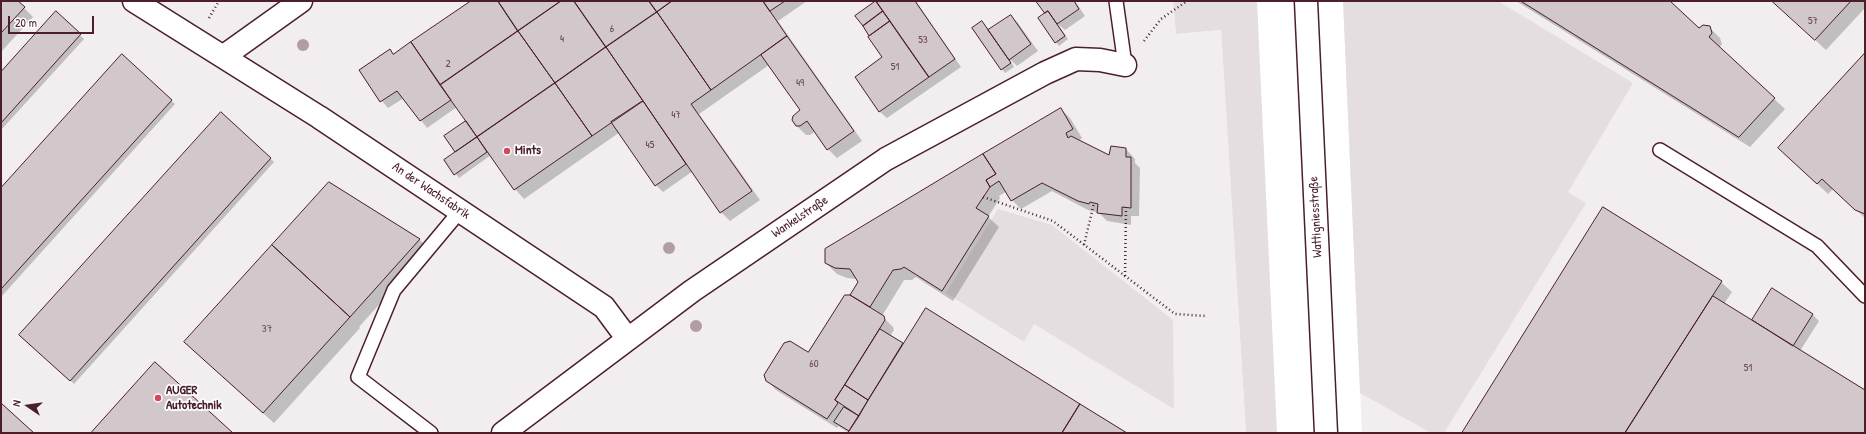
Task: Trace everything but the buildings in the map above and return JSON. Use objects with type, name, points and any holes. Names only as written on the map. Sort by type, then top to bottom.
[{"type":"street","name":"An der Wachsfabrik","points":[[134,1],[224,56],[604,307],[628,338]]},
{"type":"street","points":[[224,56],[301,1]]},
{"type":"street","name":"Wattigniesstraße","points":[[1306,1],[1326,433]]},
{"type":"street","name":"Wankelstraße","points":[[503,433],[692,291],[886,159],[1045,73],[1076,59],[1100,60],[1125,65]]},
{"type":"lane","points":[[1116,1],[1125,65]]},
{"type":"lane","points":[[1660,150],[1817,246],[1865,296]]},
{"type":"lane","points":[[431,433],[358,377],[394,290],[460,211]]},
{"type":"path","points":[[1125,65],[1161,19],[1187,1]]},
{"type":"path","points":[[983,197],[1053,221],[1175,314],[1206,316]]},
{"type":"path","points":[[1084,245],[1094,203]]},
{"type":"path","points":[[1125,276],[1126,207]]},
{"type":"shaded area","points":[[1,1],[1173,1],[1176,34],[1221,30],[1246,433],[1,433]]},
{"type":"shaded area","points":[[1173,1],[1257,1],[1277,433],[1246,433],[1221,30],[1176,34]]},
{"type":"shaded area","points":[[1343,1],[1865,1],[1865,433],[1362,433]]},
{"type":"shaded area","points":[[1343,1],[1498,1],[1633,83],[1568,192],[1586,203],[1444,433],[1431,433],[1360,393]]},
{"type":"shaded area","points":[[998,209],[1052,225],[1173,320],[1174,409],[1034,324],[1024,342],[946,293]]},
{"type":"place","name":"Mints","points":[[507,151]]},
{"type":"place","name":"AUGER Autotechnik","points":[[158,398]]}]
